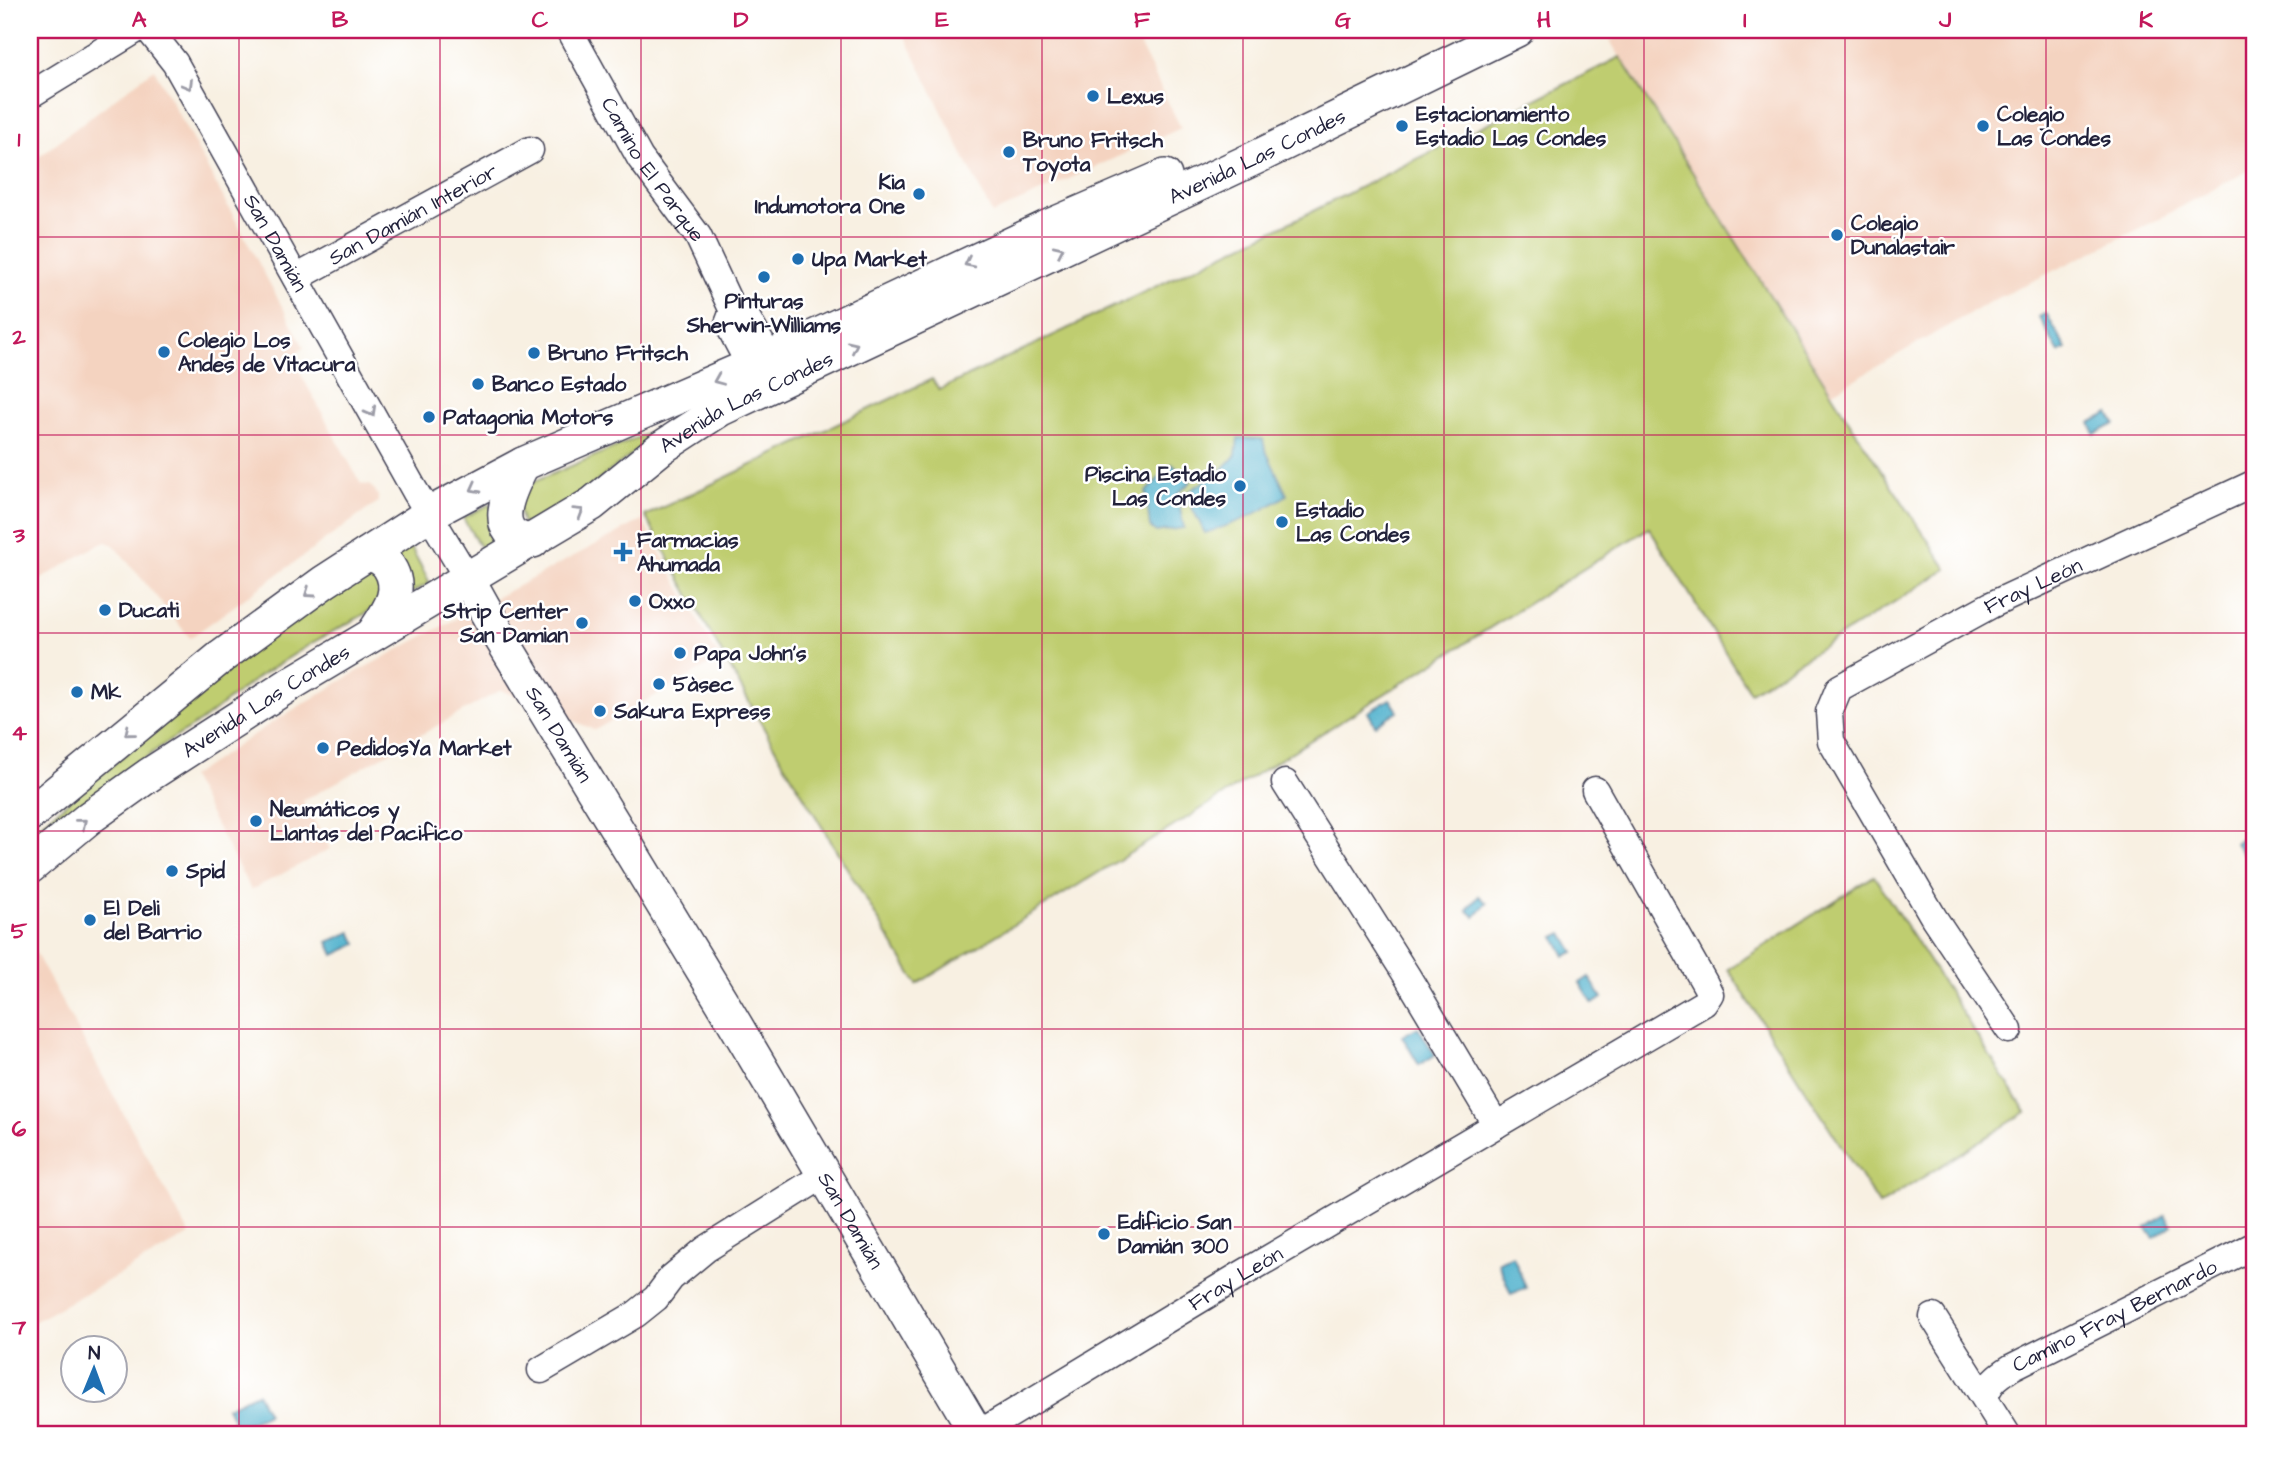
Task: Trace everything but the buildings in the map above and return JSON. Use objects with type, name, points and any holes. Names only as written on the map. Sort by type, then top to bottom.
[{"type":"main road","name":"Avenida Las Condes","points":[[30,814],[221,657],[277,615],[429,514],[523,464],[759,362],[1034,233],[1205,159],[1468,30]]},
{"type":"main road","name":"Avenida Las Condes","points":[[30,867],[89,818],[149,775],[292,683],[592,504],[661,448],[720,409],[1255,158],[1517,30]]},
{"type":"main road","points":[[523,464],[508,493],[504,516],[514,534],[533,541]]},
{"type":"main road","points":[[366,555],[377,557],[387,565],[396,584],[391,606],[373,634]]},
{"type":"main road","name":"San Damián","points":[[468,579],[978,1434]]},
{"type":"street","points":[[30,95],[136,30]]},
{"type":"street","name":"San Damián","points":[[149,30],[175,63],[468,579]]},
{"type":"street","name":"Camino El Parque","points":[[569,30],[640,158],[698,236],[733,311],[746,316],[759,362]]},
{"type":"street","name":"San Damián Interior","points":[[296,278],[530,150]]},
{"type":"street","name":"Fray León","points":[[2008,1030],[1934,918],[1831,741],[1829,712],[1839,688],[1992,605],[2255,483]]},
{"type":"street","points":[[1285,783],[1407,976],[1496,1125]]},
{"type":"street","name":"Fray León","points":[[978,1434],[1237,1277],[1704,1003],[1710,994],[1595,790]]},
{"type":"street","points":[[541,1370],[636,1314],[656,1298],[681,1269],[706,1249],[824,1174]]},
{"type":"street","name":"Camino Fray Bernardo","points":[[1985,1397],[1989,1385],[2012,1367],[2255,1245]]},
{"type":"street","points":[[1933,1317],[2007,1434]]},
{"type":"shaded area","points":[[902,30],[1132,30],[1181,128],[992,214]]},
{"type":"shaded area","points":[[1633,30],[2255,30],[2255,167],[2153,222],[1986,304],[1831,393],[1610,41]]},
{"type":"shaded area","name":"Colegio Los Andes de Vitacura","points":[[154,69],[304,347],[292,358],[361,484],[369,485],[378,496],[378,502],[190,638],[114,545],[106,542],[30,586],[30,163]]},
{"type":"shaded area","points":[[642,520],[720,659],[595,730],[501,690],[303,801],[330,849],[251,890],[190,777],[276,720],[360,670]]},
{"type":"shaded area","points":[[30,943],[190,1235],[30,1324]]},
{"type":"green space","name":"Estadio Las Condes","points":[[1620,57],[1852,426],[1947,569],[1750,692],[1649,528],[917,984],[780,757],[645,516],[932,379],[939,390],[1299,218]]},
{"type":"green space","points":[[672,423],[568,504],[523,525],[515,494],[524,486]]},
{"type":"green space","points":[[490,504],[506,542],[484,554],[463,518]]},
{"type":"green space","points":[[408,542],[430,583],[411,593],[392,551]]},
{"type":"green space","points":[[364,569],[382,577],[378,604],[258,677],[201,721],[160,747],[30,848],[30,833],[233,665]]},
{"type":"green space","points":[[1874,876],[2026,1112],[1879,1205],[1728,969]]},
{"type":"water","points":[[2046,313],[2066,349],[2059,353],[2039,317]]},
{"type":"water","points":[[2109,413],[2115,424],[2095,434],[2090,423]]},
{"type":"water","name":"Piscina Estadio Las Condes","points":[[1238,438],[1263,439],[1265,449],[1287,495],[1247,517],[1205,533],[1185,494],[1224,468],[1236,455]]},
{"type":"water","points":[[1172,464],[1191,482],[1177,494],[1184,528],[1156,532],[1150,527],[1146,492]]},
{"type":"water","points":[[1390,699],[1398,711],[1375,725],[1368,712]]},
{"type":"water","points":[[2255,827],[2255,854],[2247,860],[2235,843]]},
{"type":"water","points":[[1479,896],[1487,903],[1475,917],[1467,910]]},
{"type":"water","points":[[351,932],[357,944],[334,955],[328,942]]},
{"type":"water","points":[[1563,933],[1574,952],[1565,956],[1555,937]]},
{"type":"water","points":[[1589,977],[1602,998],[1593,1004],[1580,983]]},
{"type":"water","points":[[1418,1027],[1435,1055],[1419,1065],[1402,1036]]},
{"type":"water","points":[[2165,1215],[2172,1225],[2154,1238],[2146,1228]]},
{"type":"water","points":[[1513,1256],[1526,1288],[1511,1294],[1498,1262]]},
{"type":"water","points":[[257,1393],[268,1414],[223,1434],[220,1429],[234,1422],[227,1407]]},
{"type":"place","name":"Lexus","points":[[1093,96]]},
{"type":"place","name":"Estacionamiento Estadio Las Condes","points":[[1402,126]]},
{"type":"place","name":"Colegio Las Condes","points":[[1983,126]]},
{"type":"place","name":"Bruno Fritsch Toyota","points":[[1009,152]]},
{"type":"place","name":"Kia Indumotora One","points":[[919,194]]},
{"type":"place","name":"Colegio Dunalastair","points":[[1837,235]]},
{"type":"place","name":"Upa Market","points":[[798,259]]},
{"type":"place","name":"Pinturas Sherwin-Williams","points":[[764,277]]},
{"type":"place","name":"Colegio Los Andes de Vitacura","points":[[164,352]]},
{"type":"place","name":"Bruno Fritsch","points":[[534,353]]},
{"type":"place","name":"Banco Estado","points":[[478,384]]},
{"type":"place","name":"Patagonia Motors","points":[[429,417]]},
{"type":"place","name":"Piscina Estadio Las Condes","points":[[1240,486]]},
{"type":"place","name":"Estadio Las Condes","points":[[1282,522]]},
{"type":"place","name":"Farmacias Ahumada","points":[[623,552]]},
{"type":"place","name":"Oxxo","points":[[635,601]]},
{"type":"place","name":"Ducati","points":[[105,610]]},
{"type":"place","name":"Strip Center San Damian","points":[[582,623]]},
{"type":"place","name":"Papa John's","points":[[680,653]]},
{"type":"place","name":"5àsec","points":[[659,684]]},
{"type":"place","name":"Mk","points":[[77,692]]},
{"type":"place","name":"Sakura Express","points":[[600,711]]},
{"type":"place","name":"PedidosYa Market","points":[[323,748]]},
{"type":"place","name":"Neumáticos y Llantas del Pacifico","points":[[256,821]]},
{"type":"place","name":"Spid","points":[[172,871]]},
{"type":"place","name":"El Deli del Barrio","points":[[90,920]]},
{"type":"place","name":"Edificio San Damián 300","points":[[1104,1234]]}]
